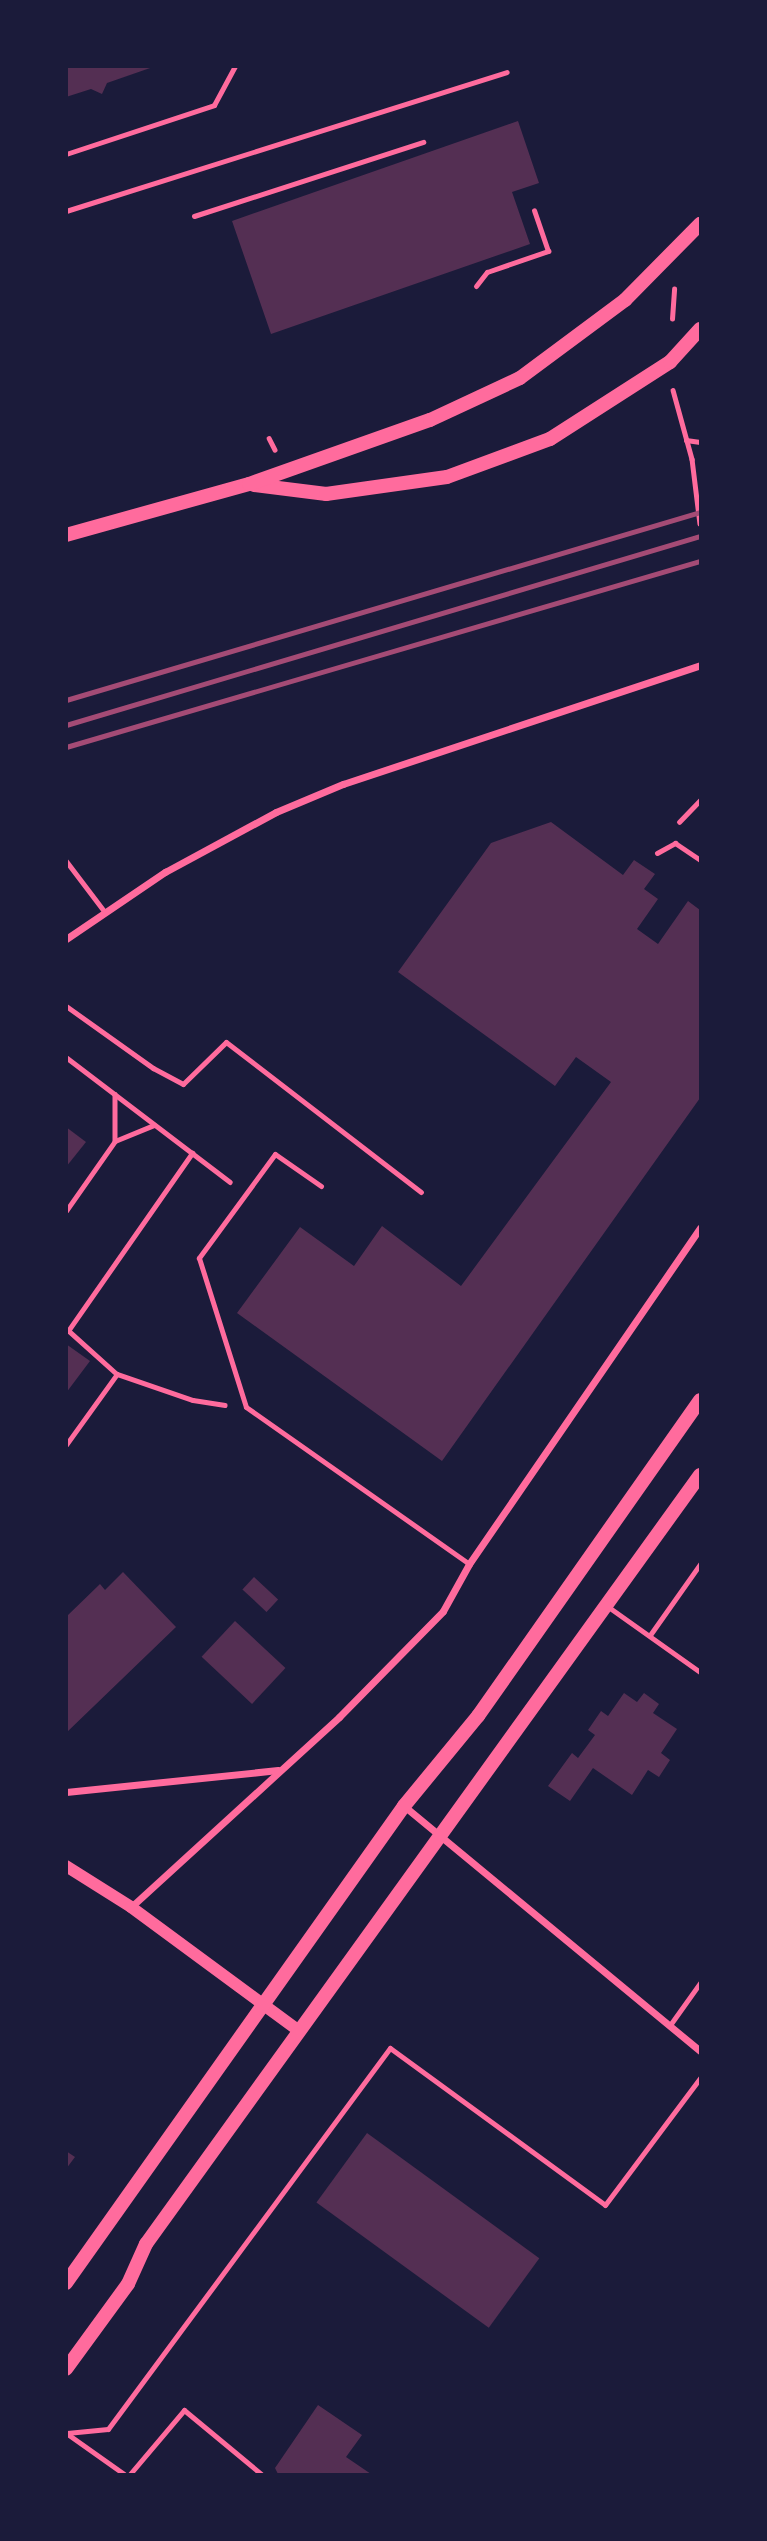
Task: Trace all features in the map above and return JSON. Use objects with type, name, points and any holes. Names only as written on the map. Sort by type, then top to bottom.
[{"type":"main road","points":[[66,535],[249,484],[430,420],[520,378],[625,300],[701,224]]},
{"type":"main road","points":[[249,484],[326,494],[447,477],[550,439],[670,362],[701,328]]},
{"type":"main road","points":[[66,2283],[404,1806],[478,1716],[701,1400]]},
{"type":"main road","points":[[66,2369],[128,2284],[146,2244],[439,1834],[701,1475]]},
{"type":"street","points":[[66,939],[104,911],[178,865],[276,812],[332,789],[701,665]]},
{"type":"street","points":[[131,1907],[278,1769],[339,1717],[443,1611],[469,1564],[701,1228]]},
{"type":"street","points":[[66,1792],[278,1769]]},
{"type":"street","points":[[404,1806],[701,2050]]},
{"type":"street","points":[[66,1866],[131,1907],[299,2031]]},
{"type":"lane","points":[[66,153],[214,105],[235,66]]},
{"type":"lane","points":[[66,211],[507,72]]},
{"type":"lane","points":[[194,216],[423,142]]},
{"type":"lane","points":[[476,286],[487,272],[548,251],[534,210]]},
{"type":"lane","points":[[657,853],[675,843],[701,860]]},
{"type":"lane","points":[[66,861],[104,911]]},
{"type":"lane","points":[[66,1006],[153,1068],[183,1084],[226,1042],[421,1192]]},
{"type":"lane","points":[[321,1186],[275,1154],[199,1258],[246,1408],[469,1564]]},
{"type":"lane","points":[[650,1636],[701,1564]]},
{"type":"lane","points":[[605,1604],[701,1672]]},
{"type":"lane","points":[[670,2025],[701,1983]]},
{"type":"lane","points":[[67,2433],[108,2429],[390,2048],[605,2205],[701,2078]]},
{"type":"lane","points":[[130,2474],[184,2410],[261,2474]]},
{"type":"lane","points":[[67,2433],[124,2474]]},
{"type":"path","points":[[686,440],[701,442]]},
{"type":"path","points":[[697,494],[701,524]]},
{"type":"path","points":[[675,843],[675,827],[701,800]]},
{"type":"path","points":[[66,1057],[245,1194]]},
{"type":"path","points":[[66,1211],[115,1140],[115,1094]]},
{"type":"path","points":[[115,1140],[155,1125]]},
{"type":"path","points":[[192,1153],[67,1330],[117,1374],[193,1401],[246,1408]]},
{"type":"path","points":[[66,1445],[117,1374]]},
{"type":"building","points":[[66,66],[153,67],[107,83],[102,94],[91,89],[66,97]]},
{"type":"building","points":[[518,121],[539,183],[512,192],[530,244],[271,334],[232,221]]},
{"type":"building","points":[[551,822],[623,875],[634,860],[655,874],[644,889],[658,899],[637,929],[658,944],[688,901],[700,910],[700,1098],[442,1461],[237,1313],[300,1227],[354,1266],[382,1226],[461,1286],[611,1082],[576,1057],[555,1086],[398,972],[491,843]]},
{"type":"building","points":[[66,1127],[86,1142],[66,1167]]},
{"type":"building","points":[[66,1344],[90,1361],[66,1393]]},
{"type":"building","points":[[123,1572],[176,1627],[66,1733],[66,1617],[100,1584],[105,1590]]},
{"type":"building","points":[[254,1577],[278,1600],[267,1612],[242,1589]]},
{"type":"building","points":[[235,1621],[285,1668],[252,1704],[202,1657]]},
{"type":"building","points":[[624,1693],[637,1702],[644,1693],[659,1704],[653,1713],[677,1729],[661,1753],[670,1760],[659,1777],[648,1770],[632,1795],[593,1768],[570,1801],[548,1786],[572,1753],[578,1758],[595,1735],[588,1730],[601,1711],[608,1716]]},
{"type":"building","points":[[367,2133],[539,2258],[489,2328],[316,2203]]},
{"type":"building","points":[[66,2151],[75,2157],[66,2169]]},
{"type":"building","points":[[318,2405],[362,2435],[346,2457],[371,2474],[278,2474],[275,2468]]},
{"type":"railway","points":[[66,700],[700,512]]},
{"type":"railway","points":[[66,725],[700,536]]},
{"type":"railway","points":[[66,747],[700,561]]}]
